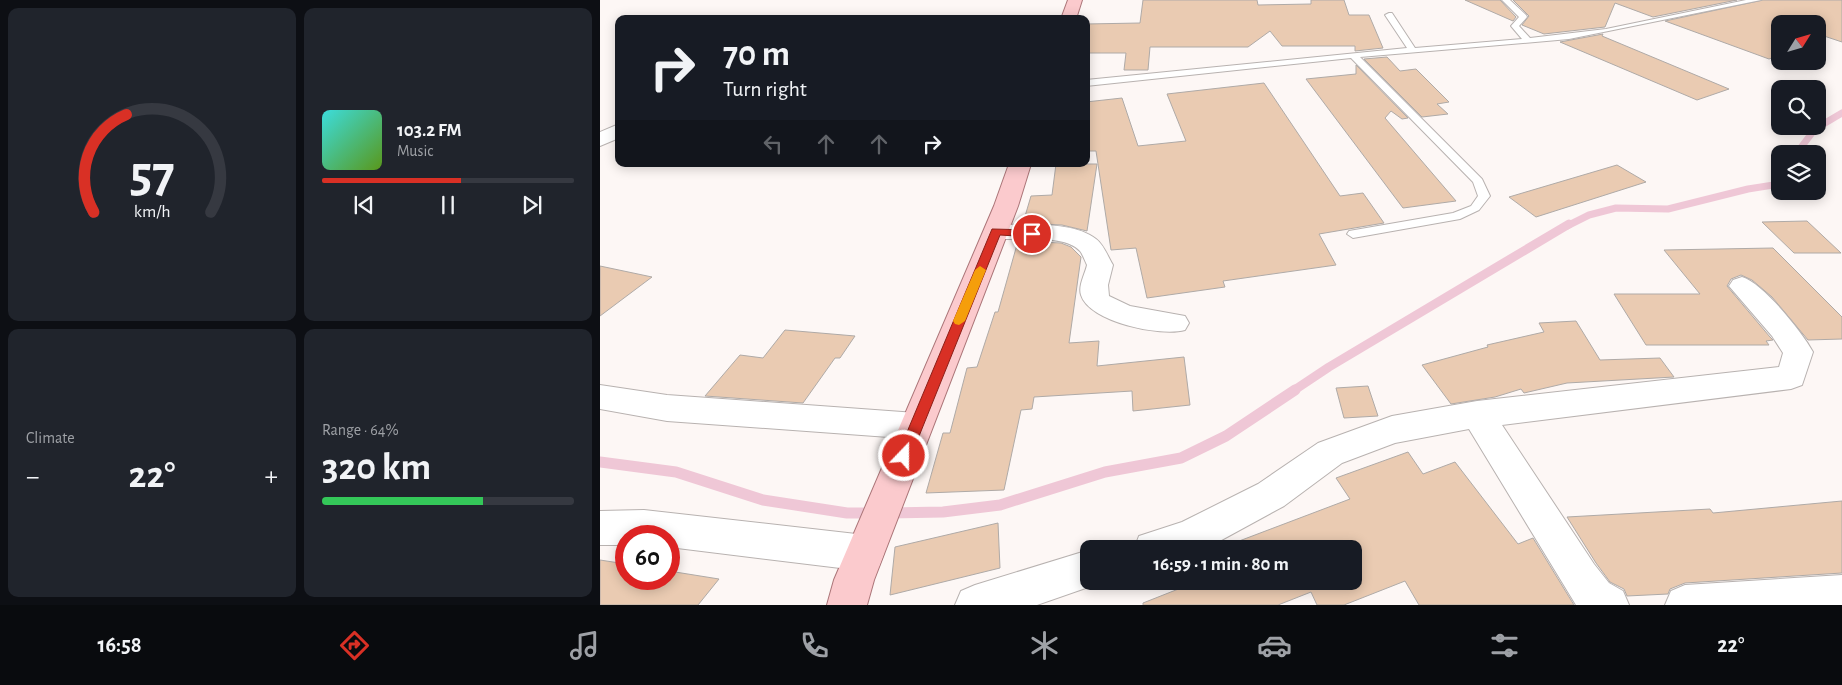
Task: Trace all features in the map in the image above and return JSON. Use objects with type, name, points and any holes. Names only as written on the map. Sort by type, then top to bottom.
[{"type":"main road","points":[[1069,15],[1075,0]]},
{"type":"main road","points":[[847,605],[870,541],[996,232],[1019,167]]},
{"type":"street","points":[[600,140],[615,132]]},
{"type":"street","points":[[996,232],[1068,235],[1079,239],[1088,245],[1100,265],[1094,290],[1095,298],[1118,313],[1175,323]]},
{"type":"street","points":[[1181,540],[1271,495],[1330,453],[1392,430],[1477,414],[1791,377],[1798,352],[1782,329],[1742,286]]},
{"type":"street","points":[[600,397],[667,408],[916,426]]},
{"type":"street","points":[[1477,414],[1580,578],[1595,597],[1610,605]]},
{"type":"street","points":[[600,528],[644,527],[870,541]]},
{"type":"street","points":[[975,605],[1080,572]]},
{"type":"street","points":[[1685,605],[1842,595]]},
{"type":"lane","points":[[1506,0],[1523,17],[1515,26],[1529,42]]},
{"type":"lane","points":[[1090,83],[1354,56],[1529,42],[1606,32],[1756,0]]},
{"type":"lane","points":[[1389,15],[1413,51]]},
{"type":"lane","points":[[1353,234],[1456,216],[1475,208],[1484,196],[1478,181],[1354,56]]},
{"type":"building","points":[[1143,0],[1257,0],[1258,5],[1311,4],[1311,0],[1344,0],[1349,15],[1369,15],[1383,48],[1355,51],[1355,46],[1282,46],[1270,31],[1248,47],[1150,47],[1148,70],[1124,70],[1126,53],[1090,53],[1090,24],[1140,23]]},
{"type":"building","points":[[1465,0],[1500,0],[1516,17],[1513,21]]},
{"type":"building","points":[[1513,0],[1737,0],[1653,17],[1615,3],[1605,27],[1544,34],[1522,25],[1529,16]]},
{"type":"building","points":[[1763,0],[1842,0],[1842,42],[1826,37],[1826,15],[1771,15],[1771,58],[1769,59],[1665,21]]},
{"type":"building","points":[[1603,34],[1602,36],[1729,89],[1697,100],[1560,42]]},
{"type":"building","points":[[1387,57],[1400,71],[1416,69],[1449,102],[1437,104],[1448,114],[1422,117],[1364,59]]},
{"type":"building","points":[[1356,65],[1408,118],[1402,119],[1391,111],[1385,118],[1456,201],[1403,208],[1306,79],[1356,74]]},
{"type":"building","points":[[1264,83],[1340,196],[1363,193],[1384,223],[1319,234],[1336,265],[1223,281],[1225,287],[1147,298],[1136,248],[1111,250],[1096,151],[1090,151],[1090,102],[1122,98],[1138,146],[1186,141],[1167,94]]},
{"type":"building","points":[[1090,164],[1097,164],[1087,231],[1062,225],[1023,223],[1031,196],[1052,195],[1056,167],[1090,167]]},
{"type":"building","points":[[1617,165],[1646,182],[1536,217],[1509,197]]},
{"type":"building","points":[[1807,221],[1841,253],[1794,253],[1762,222]]},
{"type":"building","points":[[1018,241],[1061,243],[1071,247],[1081,257],[1069,343],[1099,341],[1097,366],[1184,357],[1190,405],[1133,411],[1132,391],[1034,397],[1032,409],[1021,410],[1004,490],[926,493],[943,433],[950,433],[967,368],[977,367],[995,312],[998,312]]},
{"type":"building","points":[[1773,248],[1842,317],[1842,339],[1808,340],[1772,297],[1752,280],[1741,275],[1731,279],[1727,286],[1773,340],[1766,341],[1769,345],[1646,345],[1614,294],[1700,294],[1664,250]]},
{"type":"building","points":[[600,266],[652,277],[600,316]]},
{"type":"building","points":[[1576,321],[1600,360],[1660,358],[1674,377],[1567,383],[1524,393],[1521,389],[1495,397],[1451,404],[1422,365],[1488,347],[1487,345],[1544,332],[1539,323]]},
{"type":"building","points":[[785,330],[855,336],[840,358],[835,358],[803,403],[705,396],[740,355],[763,358]]},
{"type":"building","points":[[1368,386],[1378,416],[1344,418],[1336,388]]},
{"type":"building","points":[[1408,452],[1423,474],[1455,462],[1518,544],[1533,538],[1574,605],[1419,605],[1405,581],[1344,605],[1317,605],[1311,592],[1278,605],[1143,605],[1143,603],[1176,590],[1362,590],[1362,540],[1242,540],[1350,499],[1336,478]]},
{"type":"building","points":[[1842,501],[1842,573],[1685,583],[1670,589],[1668,594],[1627,596],[1624,589],[1610,582],[1567,517],[1710,509],[1713,513]]},
{"type":"building","points":[[998,523],[1000,568],[890,595],[895,547]]},
{"type":"building","points":[[600,560],[615,562],[615,590],[680,590],[680,573],[719,579],[698,605],[600,605]]},
{"type":"waterway","points":[[1803,145],[1815,129],[1842,113]]},
{"type":"waterway","points":[[1567,226],[1589,215],[1616,208],[1668,209],[1748,189],[1771,185]]},
{"type":"waterway","points":[[1293,391],[1329,367],[1569,224]]},
{"type":"waterway","points":[[889,513],[943,512],[1000,505],[1105,472],[1181,458],[1226,436],[1295,390]]},
{"type":"waterway","points":[[600,462],[676,472],[763,500],[847,513],[873,513]]},
{"type":"slow traffic","points":[[959,321],[980,270]]},
{"type":"route","points":[[904,456],[996,232],[1032,234]]}]
